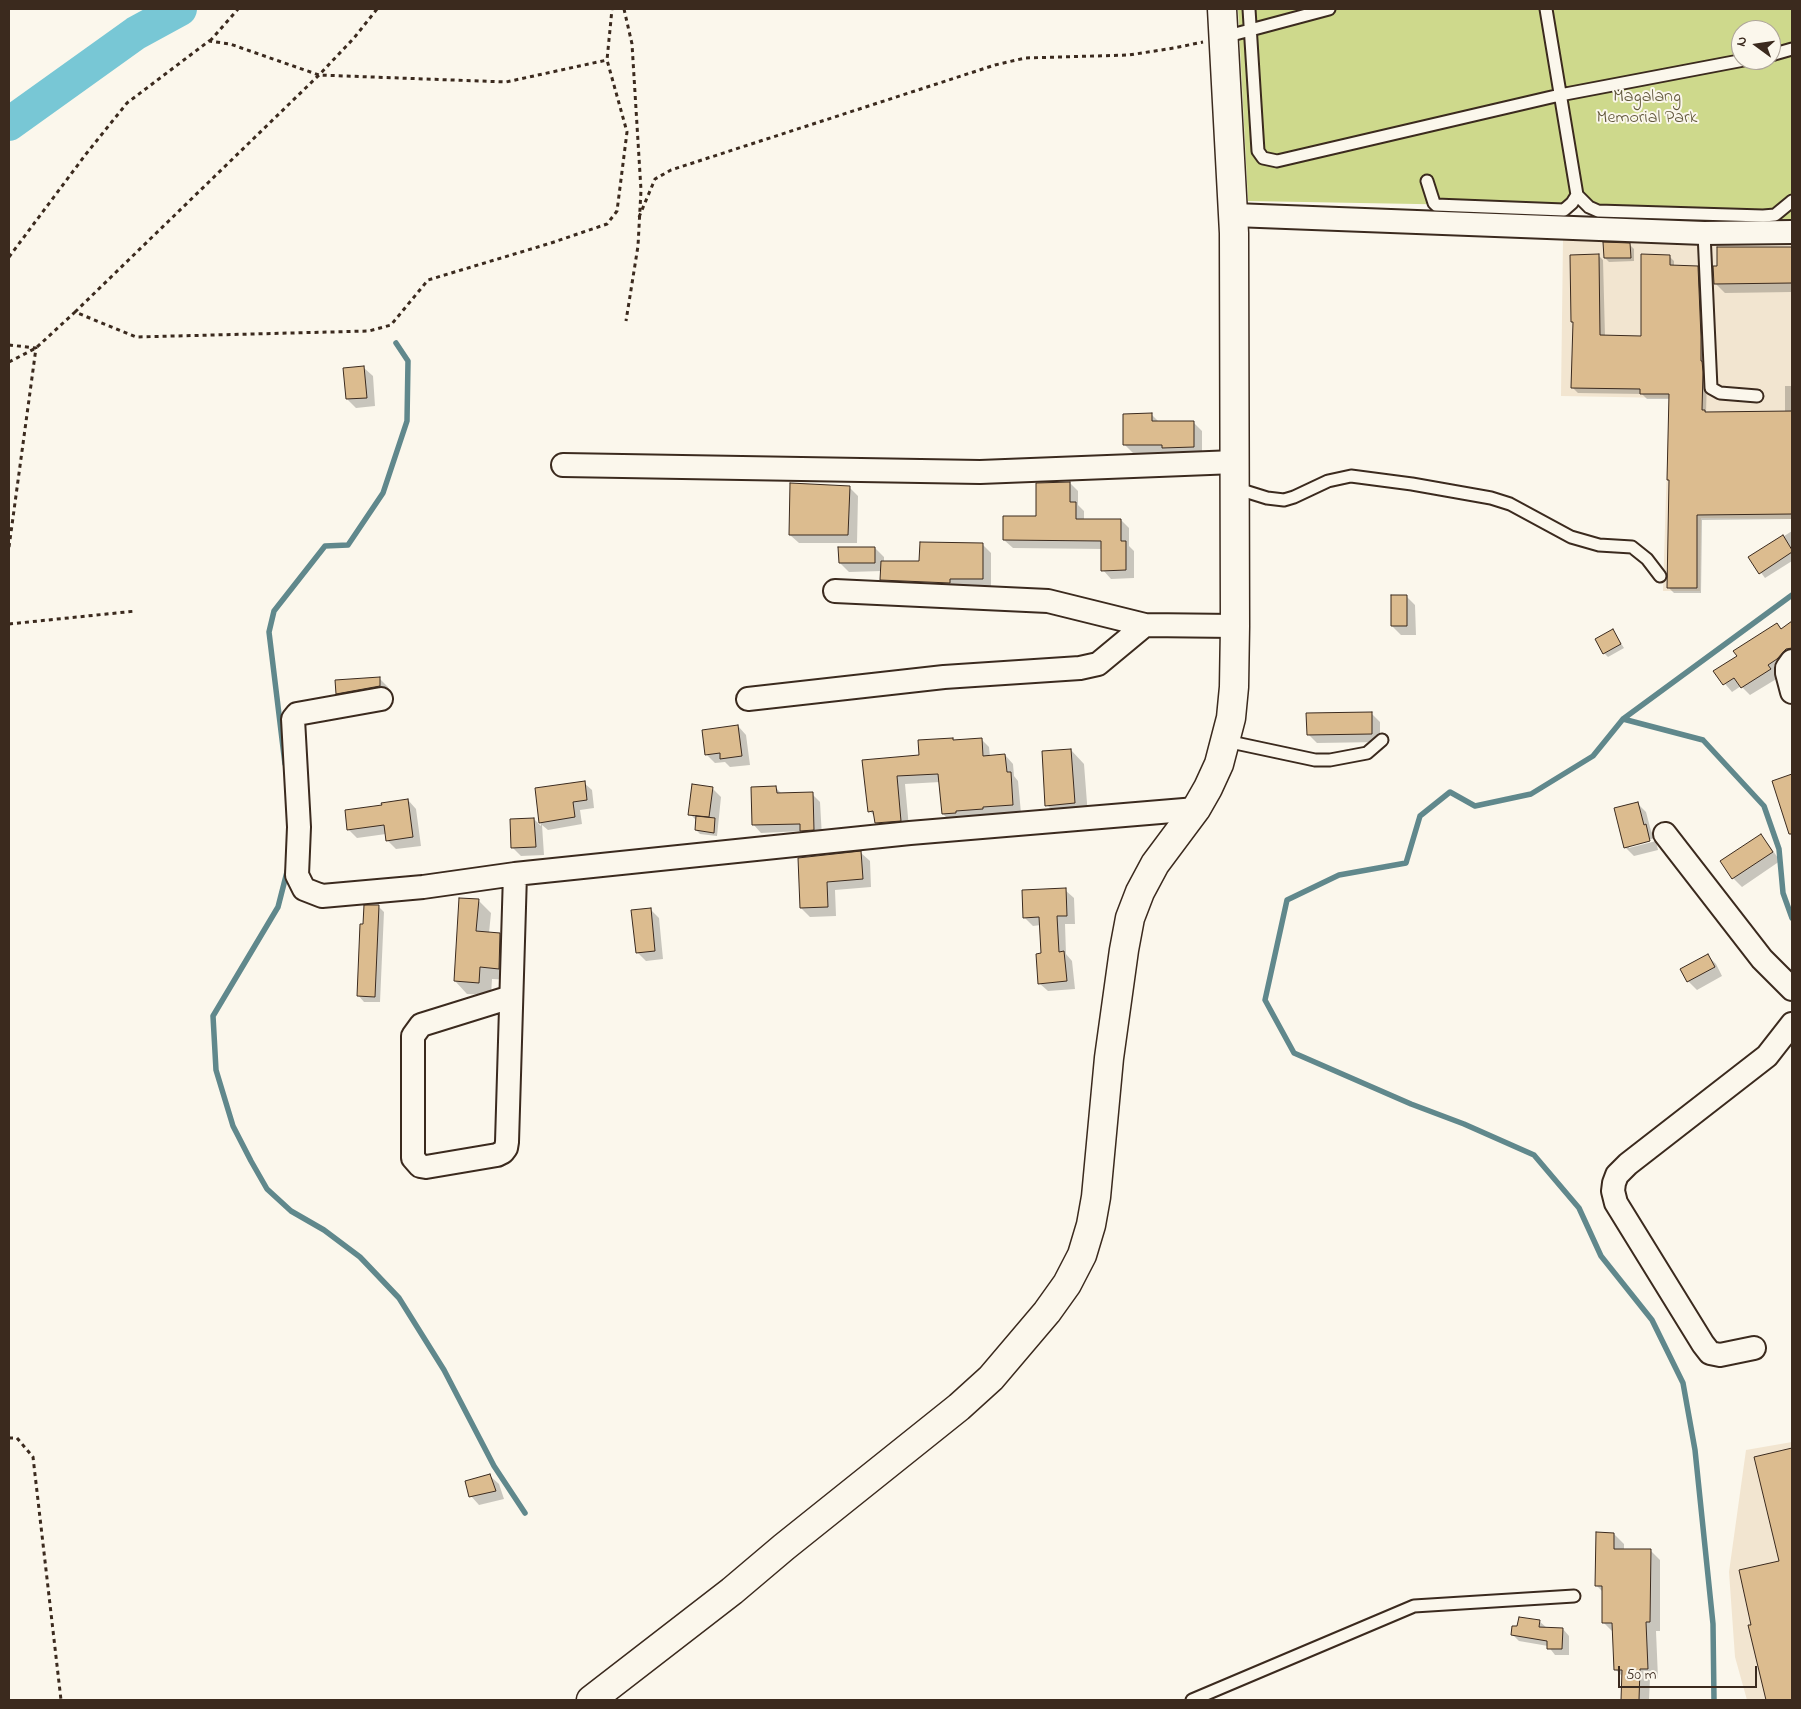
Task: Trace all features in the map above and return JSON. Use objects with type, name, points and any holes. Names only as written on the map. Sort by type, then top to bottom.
[{"type":"street","points":[[591,1700],[732,1591],[959,1407],[991,1378],[1047,1312],[1067,1284],[1082,1255],[1091,1225],[1096,1197],[1109,1058],[1130,918],[1140,892],[1155,864],[1196,809],[1208,788],[1219,764],[1231,718],[1234,687],[1235,626],[1234,216],[1222,9]]},
{"type":"street","points":[[1234,216],[1704,233],[1792,232]]},
{"type":"street","points":[[563,464],[1235,475]]},
{"type":"street","points":[[835,591],[1048,601],[1145,624],[1235,626]]},
{"type":"street","points":[[748,699],[944,677],[1080,668],[1098,664],[1145,624]]},
{"type":"street","points":[[1792,661],[1787,668],[1792,692]]},
{"type":"street","points":[[381,700],[296,714],[293,719],[299,827],[297,875],[304,889],[322,896],[424,887],[515,874],[910,832],[1196,809]]},
{"type":"street","points":[[1664,834],[1762,959],[1792,989]]},
{"type":"street","points":[[511,997],[421,1025],[413,1036],[413,1158],[420,1166],[426,1167],[498,1155],[506,1148],[511,997],[515,874]]},
{"type":"street","points":[[1754,1348],[1720,1355],[1710,1353],[1616,1202],[1613,1191],[1617,1176],[1628,1164],[1767,1056],[1792,1024]]},
{"type":"lane","points":[[1249,9],[1258,151],[1263,158],[1277,161],[1560,95],[1731,62]]},
{"type":"lane","points":[[1224,37],[1329,9]]},
{"type":"lane","points":[[1546,9],[1577,195],[1589,207],[1598,211],[1763,216],[1775,215],[1792,202]]},
{"type":"lane","points":[[1427,181],[1436,205],[1564,210],[1577,195]]},
{"type":"lane","points":[[1704,233],[1711,388],[1720,393],[1757,396]]},
{"type":"lane","points":[[1235,475],[1267,498],[1284,500],[1328,481],[1351,476],[1412,484],[1491,498],[1510,504],[1571,537],[1599,545],[1632,547],[1647,559],[1660,576]]},
{"type":"lane","points":[[1226,741],[1315,760],[1330,760],[1367,753],[1382,740]]},
{"type":"lane","points":[[1192,1700],[1414,1606],[1574,1596]]},
{"type":"path","points":[[9,256],[86,154],[127,104],[209,41],[238,9]]},
{"type":"path","points":[[9,362],[36,348],[76,312],[319,75],[354,38],[377,9]]},
{"type":"path","points":[[76,312],[136,337],[368,331],[391,326],[428,280],[607,224],[617,210],[627,132],[607,60],[612,9]]},
{"type":"path","points":[[624,9],[632,44],[641,190],[638,246],[626,321]]},
{"type":"path","points":[[640,217],[655,179],[671,170],[995,66],[1025,58],[1129,54],[1174,48],[1224,37]]},
{"type":"path","points":[[209,41],[230,44],[319,75],[506,82],[607,60]]},
{"type":"path","points":[[9,346],[36,348]]},
{"type":"path","points":[[9,547],[36,348]]},
{"type":"path","points":[[9,624],[136,611]]},
{"type":"path","points":[[9,1438],[17,1438],[33,1457],[61,1700]]},
{"type":"shaded area","points":[[1563,239],[1792,242],[1792,519],[1701,518],[1700,591],[1663,591],[1669,398],[1561,396]]},
{"type":"shaded area","points":[[1792,1442],[1792,1700],[1747,1700],[1735,1657],[1729,1572],[1746,1450]]},
{"type":"green space","name":"Magalang Memorial Park","points":[[1238,9],[1792,9],[1792,221],[1641,208],[1248,201]]},
{"type":"building","points":[[1603,242],[1630,243],[1631,258],[1604,258]]},
{"type":"building","points":[[1717,247],[1792,247],[1792,283],[1714,284],[1713,266],[1717,266]]},
{"type":"building","points":[[1599,254],[1600,335],[1641,336],[1641,254],[1670,255],[1670,265],[1698,266],[1703,372],[1702,410],[1705,410],[1705,412],[1792,411],[1792,514],[1697,515],[1697,588],[1667,588],[1669,394],[1640,394],[1640,389],[1571,388],[1573,322],[1571,322],[1570,255]]},
{"type":"building","points":[[364,366],[367,398],[346,399],[343,368]]},
{"type":"building","points":[[1152,413],[1152,421],[1194,421],[1194,447],[1162,448],[1162,445],[1123,445],[1123,414]]},
{"type":"building","points":[[1070,482],[1070,502],[1076,502],[1076,519],[1121,519],[1121,541],[1126,541],[1126,570],[1101,571],[1101,541],[1003,540],[1003,516],[1036,516],[1036,483]]},
{"type":"building","points":[[790,483],[850,486],[848,535],[789,535]]},
{"type":"building","points":[[1783,535],[1792,552],[1759,574],[1748,557]]},
{"type":"building","points":[[920,542],[983,543],[983,579],[950,579],[950,583],[880,580],[881,561],[919,561]]},
{"type":"building","points":[[838,547],[875,547],[875,563],[839,563]]},
{"type":"building","points":[[1391,595],[1407,595],[1407,626],[1391,626]]},
{"type":"building","points":[[1792,621],[1792,648],[1786,649],[1768,665],[1771,669],[1741,688],[1734,678],[1723,685],[1713,671],[1737,656],[1733,651],[1777,623],[1781,629]]},
{"type":"building","points":[[1613,629],[1621,644],[1603,654],[1595,639]]},
{"type":"building","points":[[380,677],[380,686],[336,694],[335,680]]},
{"type":"building","points":[[1372,712],[1372,734],[1307,735],[1306,713]]},
{"type":"building","points":[[738,725],[742,756],[720,759],[720,753],[705,755],[702,730]]},
{"type":"building","points":[[953,738],[953,740],[982,738],[983,756],[1005,754],[1007,772],[1011,772],[1013,805],[983,807],[983,809],[942,814],[938,774],[897,776],[901,821],[875,823],[873,811],[868,812],[862,760],[919,755],[918,740]]},
{"type":"building","points":[[1071,749],[1075,803],[1045,806],[1042,751]]},
{"type":"building","points":[[1792,774],[1792,834],[1789,834],[1772,781]]},
{"type":"building","points":[[585,781],[587,800],[573,802],[575,817],[539,823],[535,788]]},
{"type":"building","points":[[692,784],[713,787],[709,817],[688,815]]},
{"type":"building","points":[[776,786],[777,793],[813,792],[814,830],[800,831],[800,824],[752,825],[751,787]]},
{"type":"building","points":[[408,799],[413,837],[386,841],[384,825],[347,830],[345,810]]},
{"type":"building","points":[[1638,802],[1650,841],[1624,848],[1614,808]]},
{"type":"building","points":[[696,816],[715,818],[714,833],[695,830]]},
{"type":"building","points":[[534,818],[536,847],[511,848],[510,819]]},
{"type":"building","points":[[1761,834],[1773,852],[1732,879],[1720,861]]},
{"type":"building","points":[[861,851],[863,879],[827,882],[828,907],[800,908],[798,858]]},
{"type":"building","points":[[1066,888],[1067,916],[1057,916],[1059,952],[1064,951],[1067,981],[1038,984],[1036,954],[1041,953],[1039,917],[1023,918],[1022,890]]},
{"type":"building","points":[[459,898],[479,899],[476,931],[500,933],[499,969],[480,967],[479,983],[454,981]]},
{"type":"building","points":[[364,905],[379,905],[375,997],[357,996],[360,924],[363,924]]},
{"type":"building","points":[[651,908],[655,951],[636,953],[631,910]]},
{"type":"building","points":[[1708,954],[1715,967],[1687,982],[1680,969]]},
{"type":"building","points":[[1792,1448],[1792,1700],[1766,1700],[1748,1625],[1751,1625],[1739,1570],[1779,1561],[1754,1457]]},
{"type":"building","points":[[490,1474],[496,1491],[469,1497],[465,1481]]},
{"type":"building","points":[[1596,1532],[1614,1533],[1614,1549],[1651,1549],[1650,1622],[1646,1622],[1648,1669],[1640,1669],[1639,1700],[1621,1700],[1622,1670],[1614,1670],[1612,1623],[1602,1623],[1602,1586],[1595,1586]]},
{"type":"building","points":[[1519,1617],[1540,1620],[1539,1627],[1563,1628],[1562,1649],[1547,1649],[1547,1641],[1511,1635],[1512,1626],[1517,1626]]},
{"type":"waterway","points":[[9,124],[136,33],[180,9]]},
{"type":"waterway","points":[[285,764],[269,632],[274,611],[325,546],[348,545],[383,493],[407,421],[408,361],[396,343]]},
{"type":"waterway","points":[[1714,1700],[1713,1624],[1695,1450],[1683,1383],[1652,1320],[1601,1256],[1579,1208],[1534,1155],[1294,1053],[1265,1000],[1287,900],[1339,875],[1406,863],[1420,816],[1450,792],[1475,806],[1531,794],[1593,756],[1623,719],[1792,595]]},
{"type":"waterway","points":[[1623,719],[1703,740],[1764,806],[1779,849],[1783,893],[1792,918]]},
{"type":"waterway","points":[[288,868],[278,907],[213,1016],[216,1070],[233,1126],[267,1189],[291,1211],[324,1230],[360,1257],[399,1298],[444,1370],[494,1466],[525,1513]]}]
